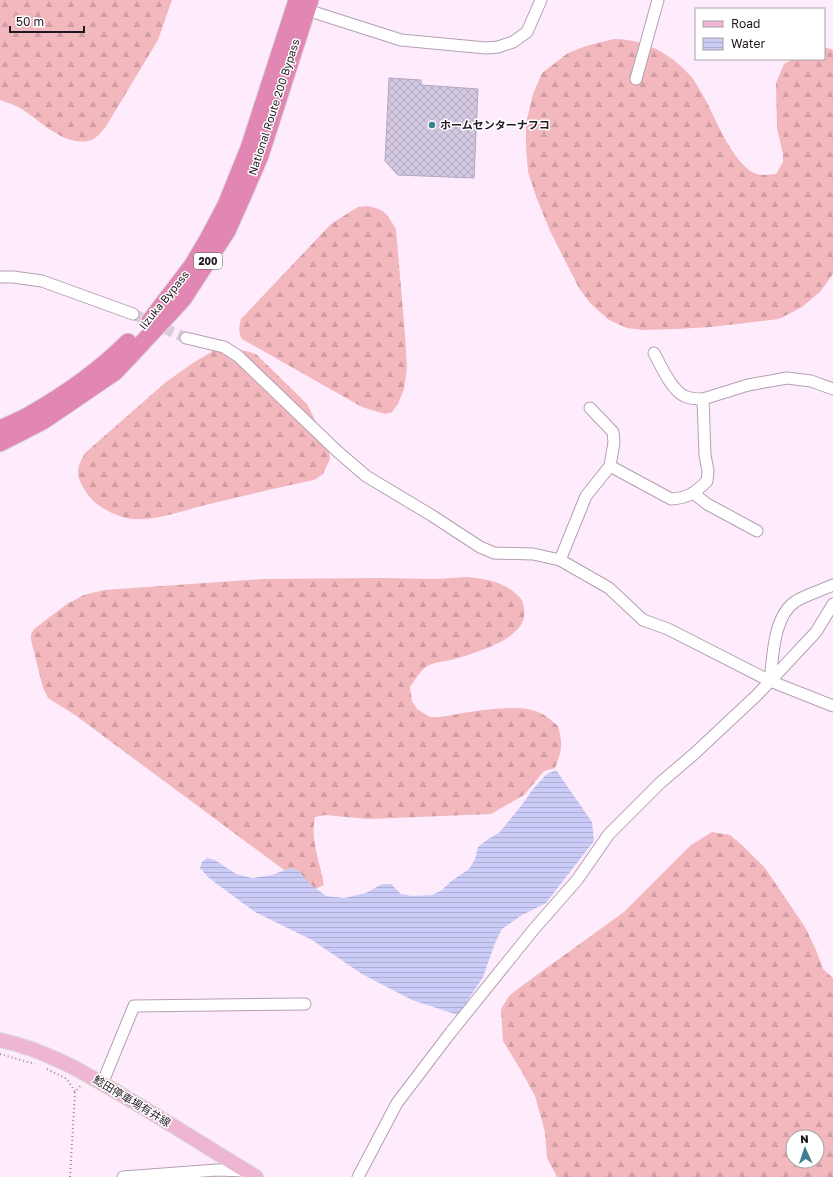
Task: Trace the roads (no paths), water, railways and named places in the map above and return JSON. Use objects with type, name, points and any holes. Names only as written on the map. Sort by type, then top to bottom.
[{"type":"highway","name":"Iizuka Bypass","points":[[0,429],[30,414],[76,386],[114,356],[148,323],[192,266],[226,205],[305,3]]},
{"type":"highway","name":"National Route 200 Bypass","points":[[0,443],[43,420],[115,372],[183,299],[227,231],[260,156],[305,3]]},
{"type":"main road","name":"鯰田停車場有井線","points":[[0,1040],[51,1056],[89,1076],[251,1174]]},
{"type":"street","points":[[305,3],[401,40],[486,48],[498,47],[513,42],[527,32],[541,0]]},
{"type":"street","points":[[636,79],[658,0]]},
{"type":"street","points":[[0,276],[42,281],[132,314]]},
{"type":"street","points":[[186,338],[224,347],[238,356],[337,451],[366,476],[431,515],[480,547],[494,553],[534,554],[560,560],[609,588],[643,620],[668,629],[770,682],[833,706]]},
{"type":"street","points":[[654,353],[675,390],[684,396],[693,398],[703,399],[748,385],[787,378],[811,381],[833,389]]},
{"type":"street","points":[[610,466],[671,499],[682,498],[693,493],[707,481],[708,471],[705,455],[703,399]]},
{"type":"street","points":[[560,560],[586,496],[610,466],[614,442],[613,432],[590,408]]},
{"type":"street","points":[[693,493],[707,504],[757,532]]},
{"type":"street","points":[[770,682],[776,635],[783,615],[795,602],[833,585]]},
{"type":"street","points":[[358,1177],[397,1103],[451,1032],[534,929],[577,880],[609,834],[660,783],[694,754],[770,682],[816,632],[833,604]]},
{"type":"street","points":[[102,1084],[134,1006],[306,1004]]},
{"type":"street","points":[[124,1177],[217,1170],[251,1174]]},
{"type":"water","points":[[556,770],[592,822],[594,841],[546,903],[522,915],[502,929],[495,943],[483,977],[458,1015],[412,1000],[362,974],[312,940],[255,912],[209,878],[200,868],[202,862],[207,858],[215,860],[236,874],[252,878],[272,875],[290,868],[298,870],[309,883],[326,896],[344,898],[366,893],[382,884],[391,884],[401,894],[412,896],[432,895],[442,890],[450,882],[469,869],[475,859],[478,847],[499,833],[533,789],[547,774]]},
{"type":"tunnel","points":[[133,314],[186,338]]},
{"type":"place","name":"ホームセンターナフコ","points":[[432,125]]}]
